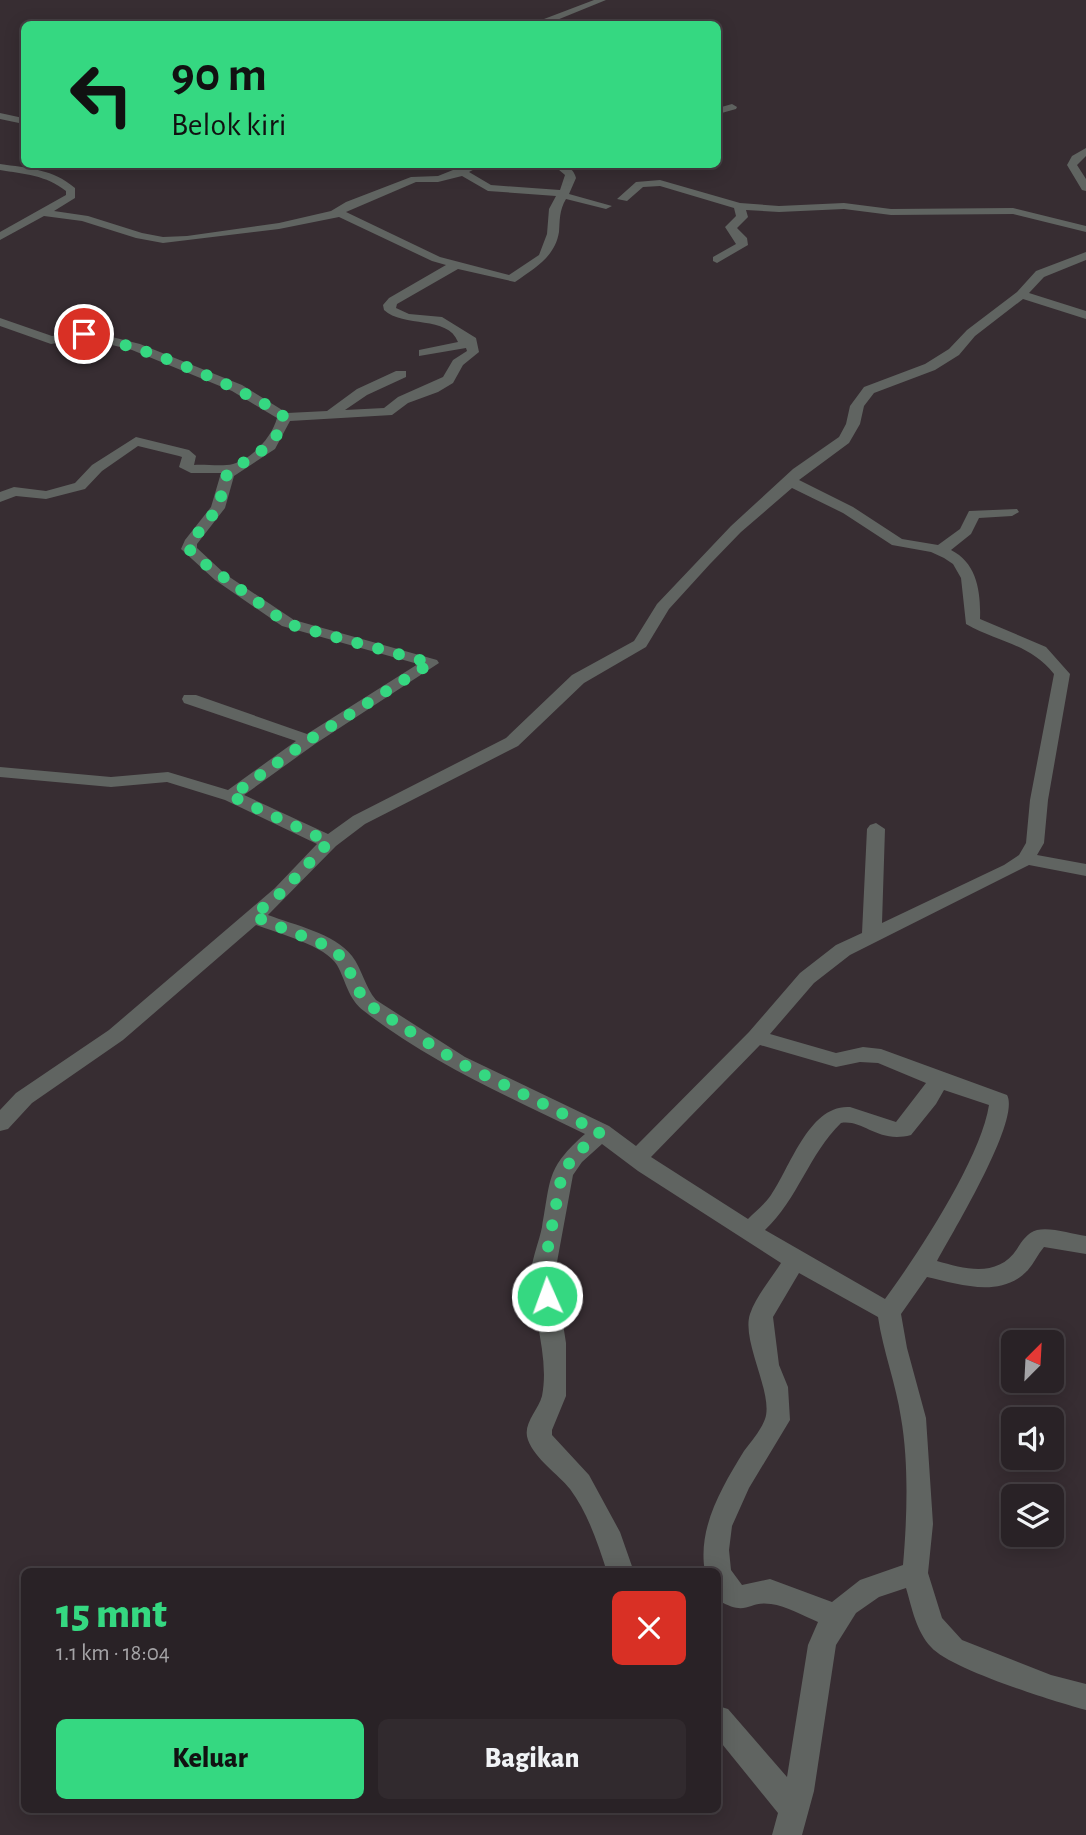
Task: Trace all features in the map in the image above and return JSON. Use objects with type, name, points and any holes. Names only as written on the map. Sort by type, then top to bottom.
[{"type":"street","points":[[547,21],[602,0]]},
{"type":"street","points":[[721,110],[732,107]]},
{"type":"street","points":[[0,116],[19,120]]},
{"type":"street","points":[[1086,151],[1076,158],[1072,165],[1086,188]]},
{"type":"street","points":[[0,167],[45,174],[67,185],[71,196],[0,237]]},
{"type":"street","points":[[462,173],[463,168]]},
{"type":"street","points":[[336,213],[454,266],[505,279],[514,278],[546,253],[546,243],[554,234],[552,218],[561,194],[572,178],[564,168]]},
{"type":"street","points":[[45,213],[84,218],[140,236],[176,240],[279,226],[336,213],[350,204],[415,179],[462,173],[488,188],[561,194],[606,206]]},
{"type":"street","points":[[623,199],[640,184],[660,183],[739,206],[779,209],[844,206],[891,212],[1013,211],[1086,229]]},
{"type":"street","points":[[717,259],[742,245],[741,238],[731,227],[742,217],[739,206]]},
{"type":"street","points":[[0,1123],[24,1098],[116,1035],[282,892],[329,842],[359,820],[512,742],[578,679],[640,644],[663,607],[736,529],[798,472],[844,440],[853,424],[857,406],[869,390],[930,367],[954,352],[971,333],[1023,293],[1040,274],[1086,256]]},
{"type":"street","points":[[0,322],[51,340],[84,334],[136,347],[237,388],[284,417],[387,412],[403,400],[433,390],[447,380],[458,363],[474,349],[472,341],[438,320],[402,317],[390,310],[389,305],[394,299],[454,266]]},
{"type":"street","points":[[1023,293],[1086,305]]},
{"type":"street","points":[[1023,293],[1086,315]]},
{"type":"street","points":[[424,353],[462,345],[465,343],[461,334]]},
{"type":"street","points":[[331,414],[362,392],[401,374]]},
{"type":"street","points":[[231,796],[309,740],[431,663],[288,624],[197,558],[189,549],[190,543],[218,508],[227,474],[270,446],[281,429],[284,417]]},
{"type":"street","points":[[0,498],[14,491],[46,495],[80,486],[97,468],[136,442],[184,453],[189,456],[186,467],[191,469],[235,468]]},
{"type":"street","points":[[637,1158],[756,1037],[807,978],[843,950],[988,882],[1026,859],[1035,842],[1039,800],[1062,674],[1052,659],[1036,645],[972,621],[970,578],[956,559],[941,550],[902,544],[846,509],[811,495],[791,481]]},
{"type":"street","points":[[941,550],[966,531],[974,514],[1012,512]]},
{"type":"street","points":[[190,699],[309,740]]},
{"type":"street","points":[[0,772],[111,782],[168,777],[231,796],[329,842]]},
{"type":"street","points":[[872,935],[876,829]]},
{"type":"street","points":[[1026,859],[1086,870]]},
{"type":"street","points":[[253,916],[332,948],[345,961],[358,990],[369,1005],[458,1062],[600,1132],[796,1260],[889,1312]]},
{"type":"street","points":[[756,1037],[842,1060],[863,1054],[880,1057],[999,1100],[995,1126],[971,1178],[922,1267],[889,1312],[895,1348],[914,1418],[920,1524],[915,1573],[930,1623],[952,1649],[1051,1688],[1086,1698]]},
{"type":"street","points":[[750,1230],[776,1204],[819,1133],[834,1116],[846,1114],[890,1130],[904,1129],[928,1099],[938,1080]]},
{"type":"street","points":[[600,1132],[574,1156],[562,1174],[557,1193],[554,1225],[543,1273],[554,1343],[554,1396],[539,1430],[540,1439],[580,1483],[607,1532],[620,1568]]},
{"type":"street","points":[[922,1267],[965,1278],[993,1279],[1015,1268],[1040,1238],[1086,1245]]},
{"type":"street","points":[[718,1568],[716,1550],[719,1526],[739,1482],[778,1420],[776,1387],[767,1365],[761,1316],[796,1260]]},
{"type":"street","points":[[791,1822],[822,1645],[830,1622],[850,1600],[879,1584],[915,1573]]},
{"type":"street","points":[[721,1576],[729,1591],[739,1598],[770,1591],[836,1616]]},
{"type":"street","points":[[721,1722],[754,1758],[791,1822]]},
{"type":"route","points":[[84,334],[136,347],[219,379],[284,417],[281,429],[270,446],[227,474],[218,508],[190,543],[189,549],[197,558],[288,624],[324,636],[431,663],[309,740],[231,796],[329,842],[282,892],[253,916],[332,948],[345,961],[362,998],[369,1005],[458,1062],[600,1132],[574,1156],[562,1174],[543,1273],[547,1296]]}]
